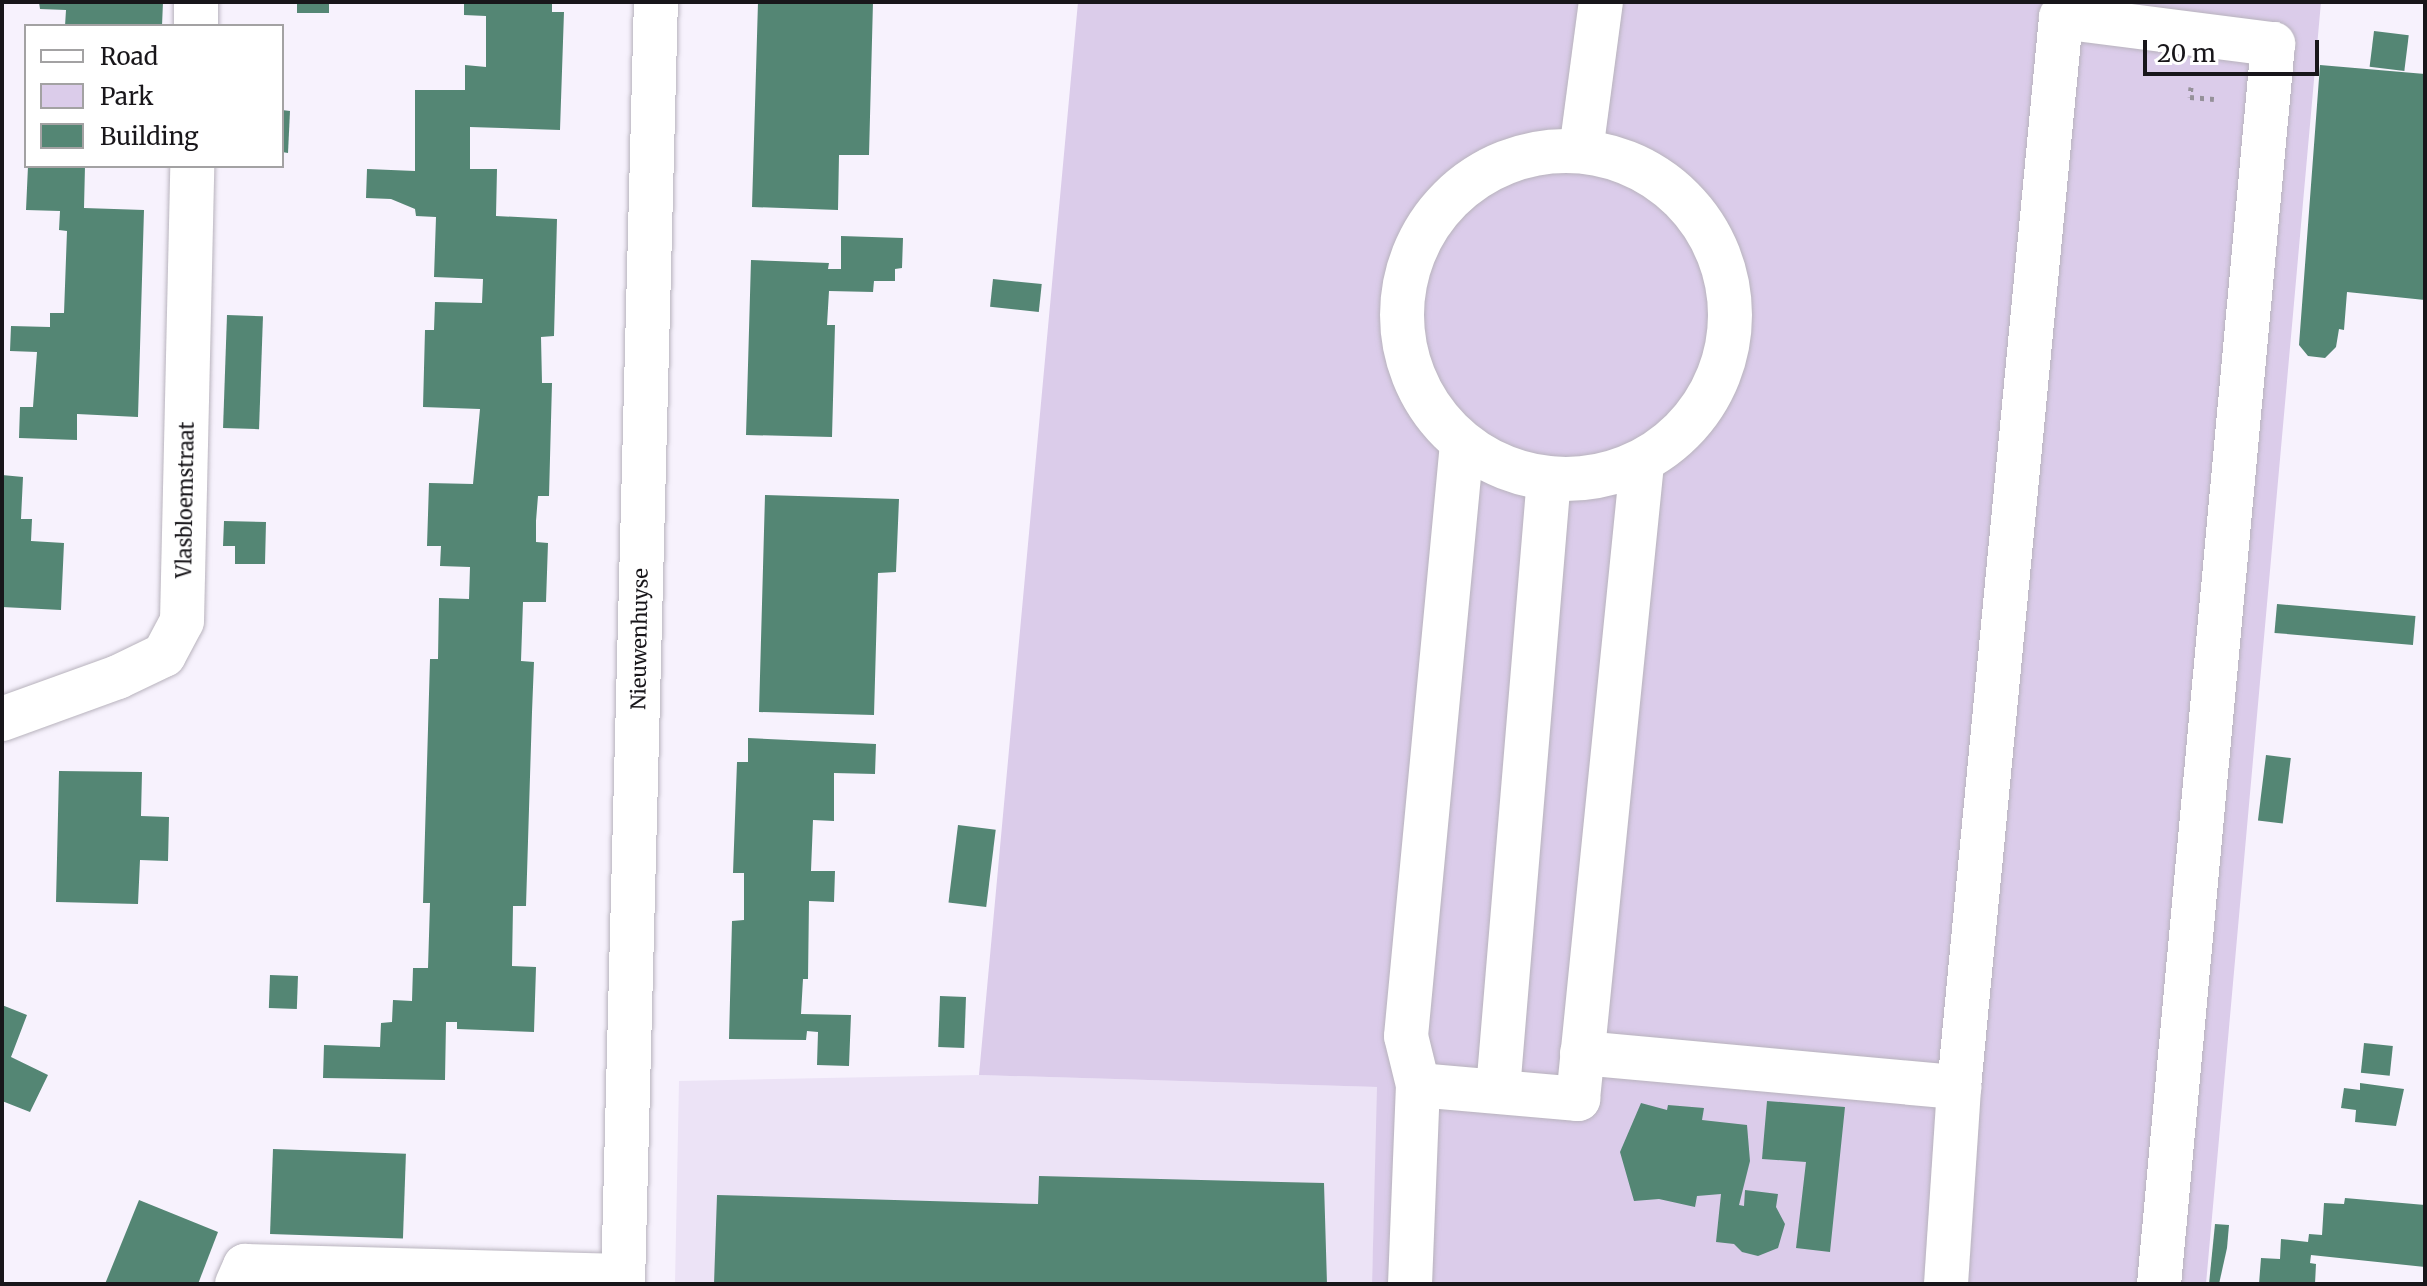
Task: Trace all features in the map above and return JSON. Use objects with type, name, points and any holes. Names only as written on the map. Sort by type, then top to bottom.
[{"type":"street","points":[[196,2],[196,24]]},
{"type":"street","name":"Nieuwenhuyse","points":[[237,1284],[245,1266],[623,1280],[656,2]]},
{"type":"street","points":[[1581,151],[1601,2]]},
{"type":"street","points":[[1946,1284],[1959,1087],[2061,17],[2273,44],[2159,1284]]},
{"type":"street","points":[[1581,151],[1623,160],[1670,187],[1706,227],[1727,277],[1730,332],[1715,384],[1684,429],[1642,463],[1589,478],[1549,478],[1509,469],[1462,444],[1426,402],[1406,352],[1402,298],[1417,246],[1448,200],[1491,168],[1543,152],[1581,151]]},
{"type":"street","name":"Vlasbloemstraat","points":[[2,719],[118,677],[164,655],[182,621],[192,168]]},
{"type":"street","points":[[1410,1284],[1418,1085],[1406,1036],[1462,444]]},
{"type":"street","points":[[1418,1085],[1578,1099],[1642,463]]},
{"type":"street","points":[[1498,1090],[1549,478]]},
{"type":"street","points":[[1582,1053],[1959,1087]]},
{"type":"shaded area","points":[[979,1075],[1378,1087],[1372,1284],[675,1284],[679,1081]]},
{"type":"green space","points":[[1078,2],[2321,2],[2206,1284],[1372,1284],[1377,1087],[979,1075]]},
{"type":"building","points":[[39,2],[163,2],[162,24],[65,24],[66,10],[40,9]]},
{"type":"building","points":[[297,2],[329,2],[329,13],[297,13]]},
{"type":"building","points":[[464,2],[552,2],[552,12],[564,12],[560,130],[470,127],[470,169],[497,169],[496,216],[557,219],[554,336],[541,337],[542,383],[552,383],[549,496],[538,496],[536,521],[536,542],[548,543],[546,602],[523,602],[521,661],[534,662],[526,906],[513,906],[512,966],[536,967],[534,1032],[457,1029],[457,1022],[446,1022],[445,1080],[323,1078],[324,1045],[380,1047],[381,1023],[392,1022],[393,1000],[412,1001],[413,968],[428,968],[430,903],[423,903],[430,659],[438,659],[439,598],[469,599],[470,567],[440,566],[441,546],[427,546],[429,483],[473,484],[480,409],[423,407],[425,330],[434,330],[435,302],[482,303],[483,279],[434,277],[436,217],[416,216],[415,209],[391,199],[366,198],[367,169],[415,171],[415,90],[465,90],[465,65],[486,67],[486,16],[464,15]]},
{"type":"building","points":[[758,2],[873,2],[869,155],[839,155],[838,210],[752,207]]},
{"type":"building","points":[[2374,31],[2409,35],[2404,71],[2370,67]]},
{"type":"building","points":[[2320,65],[2425,74],[2425,300],[2347,292],[2344,330],[2339,329],[2336,347],[2325,358],[2308,356],[2299,345]]},
{"type":"building","points":[[284,110],[290,111],[288,153],[284,152]]},
{"type":"building","points":[[28,168],[85,168],[84,208],[144,210],[138,417],[77,414],[77,440],[19,438],[20,407],[33,407],[37,352],[10,351],[11,326],[50,327],[50,313],[64,313],[67,231],[59,230],[60,211],[26,210]]},
{"type":"building","points":[[841,236],[903,238],[902,268],[895,269],[895,281],[874,281],[873,292],[829,291],[827,325],[835,325],[832,437],[746,435],[751,260],[829,263],[828,269],[841,269]]},
{"type":"building","points":[[993,279],[1042,284],[1039,312],[990,307]]},
{"type":"building","points":[[227,315],[263,316],[259,429],[223,428]]},
{"type":"building","points":[[2,475],[23,477],[21,519],[32,519],[31,541],[64,543],[61,610],[2,607]]},
{"type":"building","points":[[765,495],[899,499],[896,572],[878,573],[874,715],[759,712]]},
{"type":"building","points":[[224,521],[266,522],[265,564],[235,564],[235,546],[223,546]]},
{"type":"building","points":[[2277,604],[2415,616],[2413,645],[2274,633]]},
{"type":"building","points":[[748,738],[876,744],[875,774],[834,773],[834,821],[813,820],[811,871],[835,871],[834,902],[809,901],[808,979],[803,979],[801,1014],[851,1015],[849,1066],[817,1065],[818,1032],[807,1031],[806,1040],[729,1039],[732,921],[744,920],[744,873],[733,873],[737,762],[748,762]]},
{"type":"building","points":[[2266,755],[2291,758],[2283,824],[2258,821]]},
{"type":"building","points":[[59,771],[142,772],[141,816],[169,817],[168,861],[140,860],[138,904],[56,902]]},
{"type":"building","points":[[958,825],[996,830],[986,907],[948,902]]},
{"type":"building","points":[[270,975],[298,976],[297,1009],[269,1008]]},
{"type":"building","points":[[940,996],[966,997],[964,1048],[938,1047]]},
{"type":"building","points":[[2,1005],[27,1015],[11,1057],[48,1075],[30,1112],[2,1101]]},
{"type":"building","points":[[2364,1043],[2393,1046],[2390,1076],[2361,1073]]},
{"type":"building","points":[[2360,1083],[2404,1089],[2396,1126],[2355,1122],[2356,1110],[2341,1108],[2344,1088],[2360,1090]]},
{"type":"building","points":[[1767,1101],[1845,1107],[1830,1252],[1796,1248],[1806,1162],[1762,1159]]},
{"type":"building","points":[[1641,1103],[1667,1110],[1668,1105],[1704,1108],[1702,1120],[1747,1125],[1750,1161],[1739,1205],[1744,1206],[1745,1190],[1778,1194],[1776,1207],[1785,1224],[1778,1248],[1758,1256],[1742,1252],[1734,1244],[1716,1242],[1721,1194],[1697,1196],[1695,1207],[1659,1199],[1634,1201],[1620,1152]]},
{"type":"building","points":[[273,1149],[406,1154],[403,1239],[270,1234]]},
{"type":"building","points":[[1039,1176],[1324,1183],[1327,1284],[714,1284],[717,1195],[1038,1204]]},
{"type":"building","points":[[2345,1198],[2425,1205],[2425,1267],[2311,1255],[2310,1263],[2316,1264],[2315,1284],[2259,1284],[2261,1258],[2280,1259],[2281,1239],[2308,1242],[2309,1234],[2322,1235],[2324,1203],[2344,1204]]},
{"type":"building","points":[[139,1200],[218,1232],[198,1284],[105,1284]]},
{"type":"building","points":[[2215,1224],[2229,1225],[2227,1248],[2219,1284],[2209,1284]]}]
